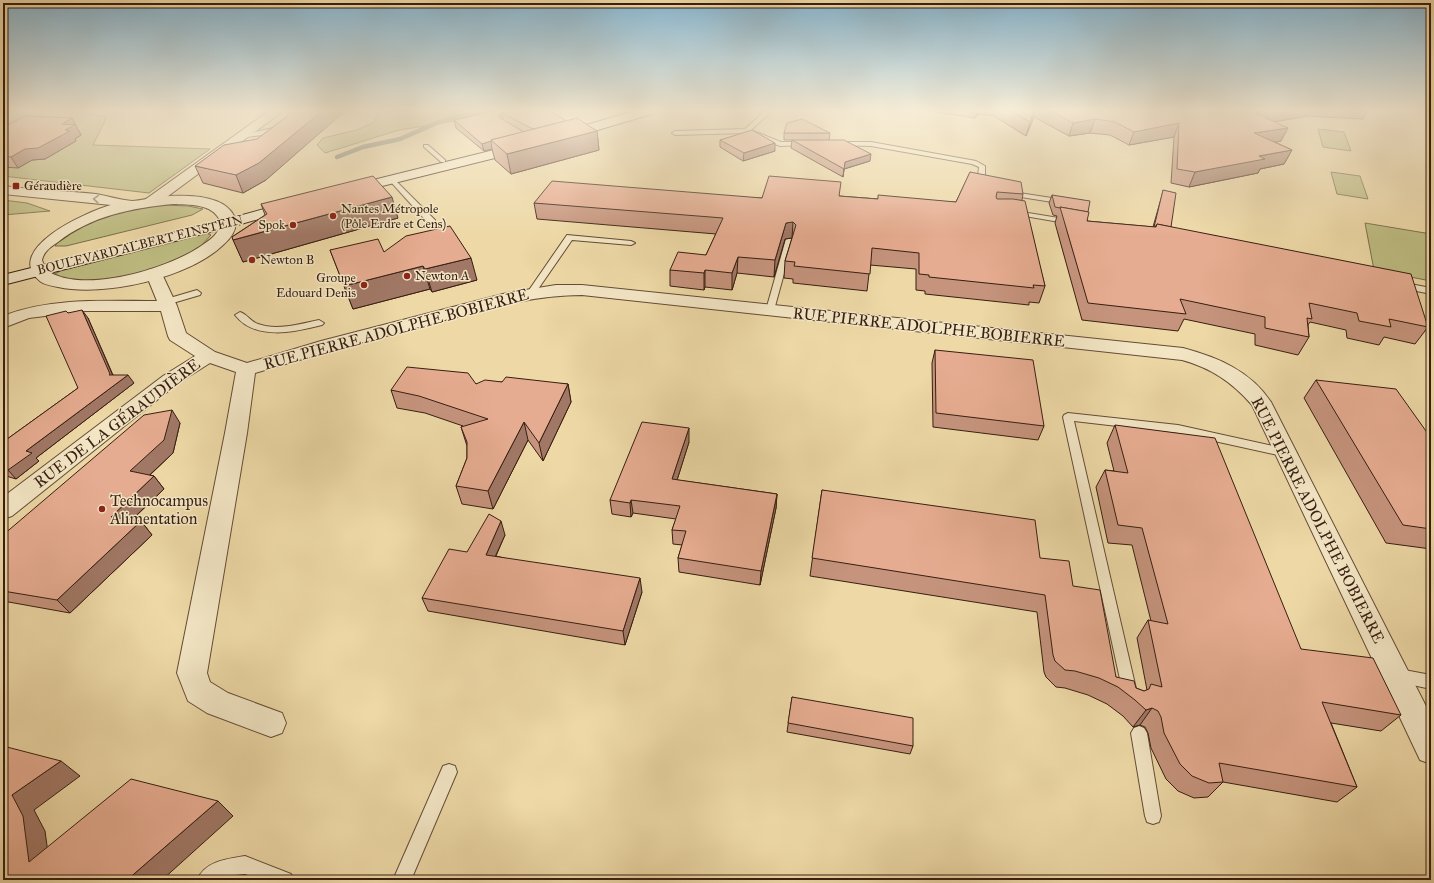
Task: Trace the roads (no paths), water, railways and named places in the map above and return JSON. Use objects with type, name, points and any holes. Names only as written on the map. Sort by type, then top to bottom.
[{"type":"street","points":[[151,202],[220,152]]},
{"type":"street","points":[[483,152],[443,161],[339,190],[392,180],[492,152]]},
{"type":"street","points":[[3,190],[40,195],[108,200],[134,205]]},
{"type":"street","points":[[40,195],[68,217],[101,214],[151,202],[194,201],[211,204],[219,208],[228,219],[225,233],[215,244],[196,256],[154,274],[107,284],[77,284],[48,279],[36,266],[43,245],[52,238],[68,217]]},
{"type":"street","name":"BOULEVARD ALBERT EINSTEIN","points":[[3,280],[36,266],[228,219],[306,198]]},
{"type":"street","name":"BOULEVARD ALBERT EINSTEIN","points":[[3,268],[36,266]]},
{"type":"street","name":"RUE DE LA GÉRAUDIÈRE","points":[[3,510],[170,380],[208,356],[177,336],[167,304],[154,274]]},
{"type":"street","name":"RUE PIERRE ADOLPHE BOBIERRE","points":[[208,356],[246,369],[336,343],[507,298],[556,290],[582,290],[1183,354],[1205,360],[1228,371],[1247,385],[1261,402],[1431,749]]},
{"type":"street","points":[[3,322],[26,313],[85,306],[167,304]]},
{"type":"street","points":[[246,369],[236,433],[192,673],[198,691],[218,703],[271,723]]},
{"type":"lane","points":[[433,152],[443,161]]},
{"type":"lane","points":[[918,152],[974,162],[982,166],[981,185],[988,189],[1075,204]]},
{"type":"lane","points":[[392,180],[432,222]]},
{"type":"lane","points":[[1002,211],[1082,224]]},
{"type":"lane","points":[[531,293],[570,238],[631,243]]},
{"type":"lane","points":[[770,310],[789,241]]},
{"type":"lane","points":[[1392,283],[1431,291]]},
{"type":"lane","points":[[167,304],[197,293]]},
{"type":"lane","points":[[240,315],[249,323],[264,328],[275,329],[300,327],[319,323]]},
{"type":"lane","points":[[1132,699],[1068,417],[1178,429],[1287,453]]},
{"type":"lane","points":[[1396,675],[1431,682]]},
{"type":"lane","points":[[1139,733],[1153,816]]},
{"type":"lane","points":[[402,880],[449,772]]},
{"type":"lane","points":[[206,880],[222,868],[245,865],[285,880]]},
{"type":"waterway","points":[[337,157],[349,152]]},
{"type":"place","name":"Géraudière","points":[[16,186]]},
{"type":"place","name":"Nantes Métropole (Pôle Erdre et Cens)","points":[[333,216]]},
{"type":"place","name":"Spok","points":[[293,225]]},
{"type":"place","name":"Newton B","points":[[252,260]]},
{"type":"place","name":"Newton A","points":[[407,276]]},
{"type":"place","name":"Groupe Edouard Denis","points":[[364,285]]},
{"type":"place","name":"Technocampus Alimentation","points":[[102,509]]}]
